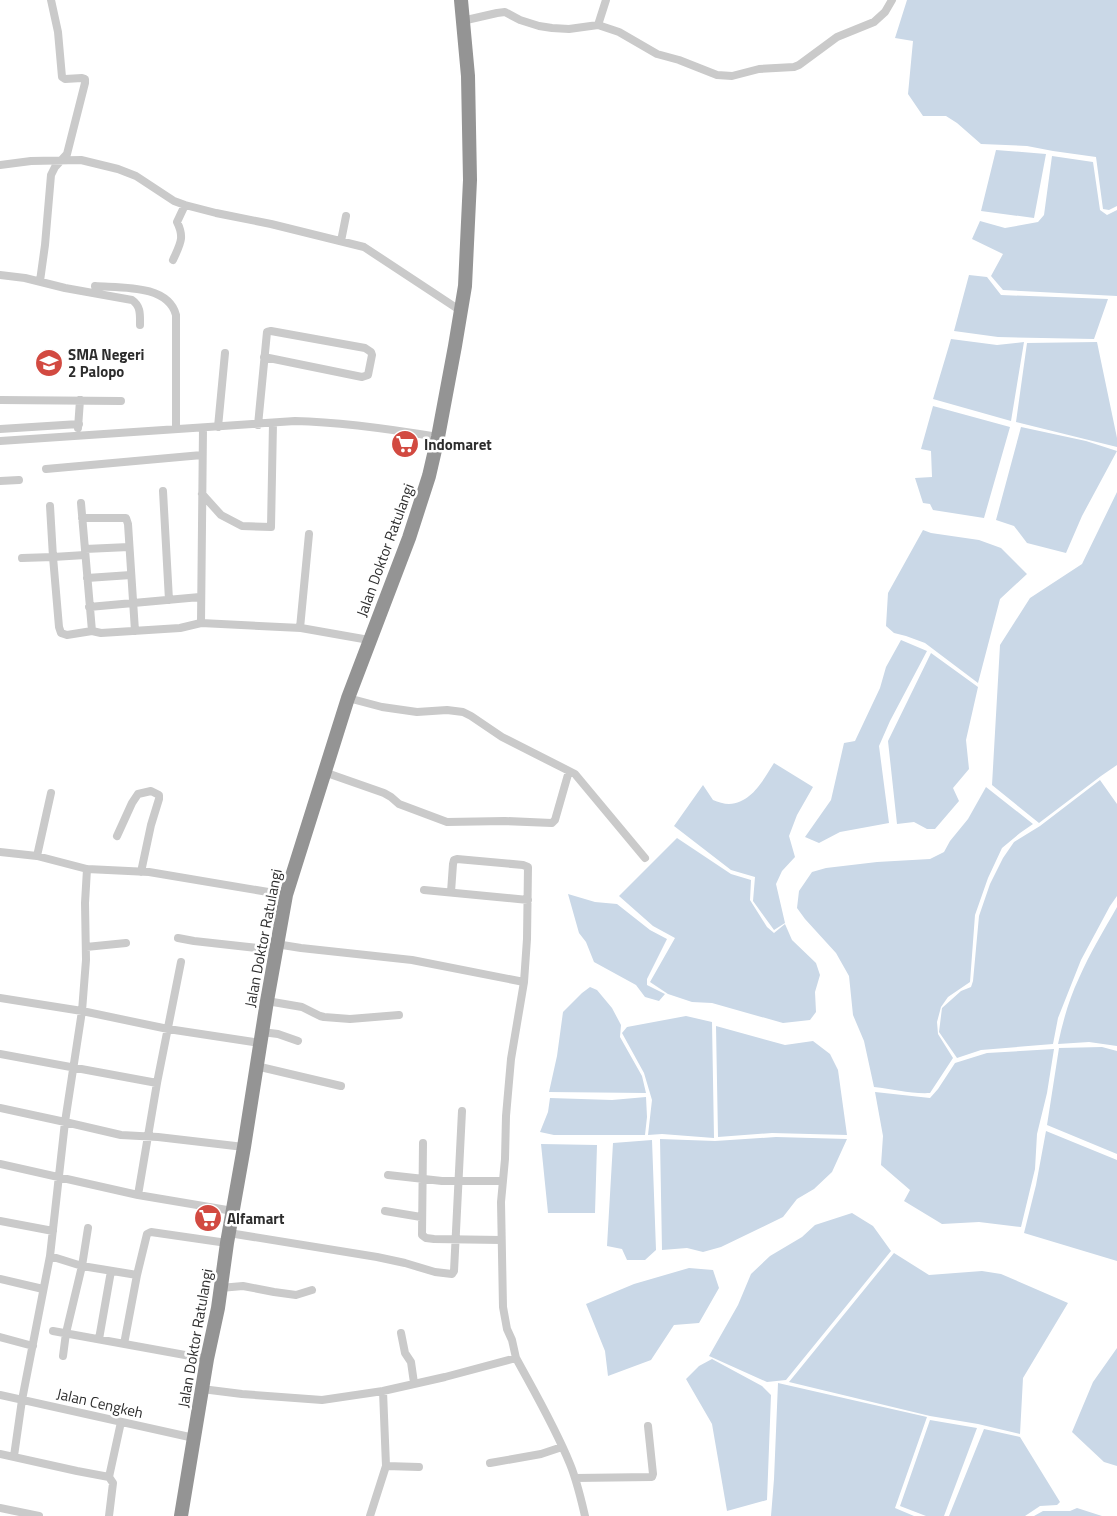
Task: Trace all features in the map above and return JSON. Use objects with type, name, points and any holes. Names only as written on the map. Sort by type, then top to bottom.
[{"type":"highway","name":"Jalan Doktor Ratulangi","points":[[181,1516],[207,1359],[218,1308],[256,1066],[286,895],[348,698],[409,538],[429,476],[438,437],[464,291],[469,210],[468,76],[461,0]]},
{"type":"street","points":[[40,281],[51,175],[67,154],[86,83],[85,79],[82,78],[65,79],[62,77],[58,32],[51,0]]},
{"type":"street","points":[[598,25],[606,0]]},
{"type":"street","points":[[462,21],[505,12],[520,20],[552,28],[569,29],[598,25],[619,32],[658,54],[717,75],[732,76],[758,69],[799,66],[837,37],[874,22],[885,12],[892,0]]},
{"type":"street","points":[[0,165],[31,161],[81,160],[118,169],[136,176],[174,201],[185,205],[341,240],[369,250],[461,312]]},
{"type":"street","points":[[173,260],[181,239],[181,230],[177,222],[185,205]]},
{"type":"street","points":[[341,240],[346,216]]},
{"type":"street","points":[[0,275],[40,281],[64,288],[132,300],[137,304],[140,311],[140,325]]},
{"type":"street","points":[[95,286],[146,290],[160,295],[174,309],[176,315],[176,428]]},
{"type":"street","points":[[258,425],[266,333],[269,331],[364,348],[371,352],[372,355],[368,374],[362,377],[264,358]]},
{"type":"street","points":[[218,427],[225,353]]},
{"type":"street","points":[[0,400],[121,401]]},
{"type":"street","points":[[78,435],[80,400]]},
{"type":"street","points":[[0,441],[176,428],[258,425],[294,421],[329,422],[438,437]]},
{"type":"street","points":[[202,494],[221,515],[242,526],[271,527],[272,423]]},
{"type":"street","points":[[0,429],[79,424]]},
{"type":"street","points":[[200,623],[203,428]]},
{"type":"street","points":[[46,469],[202,455]]},
{"type":"street","points":[[0,481],[19,480]]},
{"type":"street","points":[[163,491],[169,600]]},
{"type":"street","points":[[81,503],[92,631]]},
{"type":"street","points":[[50,506],[61,633],[67,635],[92,631],[101,633],[180,628],[200,623],[300,628],[369,640]]},
{"type":"street","points":[[82,518],[126,518],[135,630]]},
{"type":"street","points":[[300,628],[309,534]]},
{"type":"street","points":[[22,558],[53,557],[129,546]]},
{"type":"street","points":[[87,578],[131,575]]},
{"type":"street","points":[[90,607],[200,597]]},
{"type":"street","points":[[348,698],[382,707],[417,712],[447,710],[464,712],[502,737],[575,774],[645,858]]},
{"type":"street","points":[[324,772],[384,793],[399,804],[447,822],[505,821],[552,823],[555,820],[569,771]]},
{"type":"street","points":[[117,836],[138,794],[152,791],[158,795],[160,798],[150,825],[141,872]]},
{"type":"street","points":[[38,856],[51,793]]},
{"type":"street","points":[[0,852],[38,856],[87,868],[141,872],[286,895]]},
{"type":"street","points":[[451,892],[454,860],[526,865],[528,867],[524,982],[510,1059],[501,1202],[504,1313],[516,1358],[562,1446],[575,1478],[585,1516]]},
{"type":"street","points":[[14,1456],[22,1400],[50,1256],[65,1122],[82,1011],[86,947],[85,903],[87,868]]},
{"type":"street","points":[[424,890],[528,900]]},
{"type":"street","points":[[178,938],[194,941],[301,948],[412,960],[524,982]]},
{"type":"street","points":[[86,947],[126,943]]},
{"type":"street","points":[[138,1195],[147,1137],[181,962]]},
{"type":"street","points":[[0,998],[82,1011],[168,1029],[261,1038],[278,1034],[298,1041]]},
{"type":"street","points":[[267,1001],[302,1007],[324,1017],[350,1019],[399,1015]]},
{"type":"street","points":[[0,1054],[157,1083]]},
{"type":"street","points":[[256,1066],[342,1086]]},
{"type":"street","points":[[0,1108],[121,1136],[158,1137],[244,1147]]},
{"type":"street","points":[[124,1344],[137,1275],[149,1232],[228,1238],[377,1257],[435,1272],[452,1274],[454,1271],[456,1240],[462,1111]]},
{"type":"street","points":[[423,1142],[421,1232],[424,1237],[456,1240],[502,1240]]},
{"type":"street","points":[[0,1164],[138,1195],[233,1211]]},
{"type":"street","points":[[388,1176],[503,1182]]},
{"type":"street","points":[[385,1211],[421,1217]]},
{"type":"street","points":[[0,1221],[53,1232]]},
{"type":"street","points":[[63,1356],[88,1228]]},
{"type":"street","points":[[50,1256],[82,1266],[137,1275]]},
{"type":"street","points":[[99,1339],[111,1271]]},
{"type":"street","points":[[0,1279],[43,1289]]},
{"type":"street","points":[[220,1288],[243,1286],[296,1294],[312,1290]]},
{"type":"street","points":[[53,1331],[207,1359]]},
{"type":"street","points":[[401,1333],[405,1353],[411,1362],[414,1383]]},
{"type":"street","points":[[0,1338],[33,1346]]},
{"type":"street","points":[[202,1389],[322,1400],[383,1391],[446,1377],[516,1358]]},
{"type":"street","points":[[370,1516],[386,1466],[383,1391]]},
{"type":"street","name":"Jalan Cengkeh","points":[[0,1395],[194,1438]]},
{"type":"street","points":[[109,1516],[113,1483],[109,1477],[121,1422]]},
{"type":"street","points":[[575,1478],[652,1477],[648,1426]]},
{"type":"street","points":[[490,1463],[541,1454],[562,1446]]},
{"type":"street","points":[[0,1454],[77,1472],[109,1477]]},
{"type":"street","points":[[386,1466],[419,1468]]},
{"type":"street","points":[[0,1508],[39,1516]]},
{"type":"water","points":[[907,0],[1117,0],[1117,206],[1109,210],[1103,209],[1096,157],[1027,146],[981,144],[946,116],[923,116],[908,94],[913,41],[895,38]]},
{"type":"water","points":[[996,150],[1046,154],[1034,218],[981,211]]},
{"type":"water","points":[[1052,156],[1093,162],[1100,210],[1107,215],[1117,210],[1117,296],[1003,290],[991,276],[1003,254],[972,239],[980,221],[1005,228],[1038,222],[1044,215]]},
{"type":"water","points":[[969,275],[987,277],[1001,295],[1108,299],[1094,339],[998,337],[954,331]]},
{"type":"water","points":[[951,339],[997,345],[1024,342],[1011,421],[933,399]]},
{"type":"water","points":[[1097,342],[1117,438],[1117,447],[1016,422],[1027,343]]},
{"type":"water","points":[[933,406],[1010,427],[984,518],[933,510],[930,504],[923,503],[915,478],[932,477],[931,451],[921,449]]},
{"type":"water","points":[[1021,427],[1086,441],[1117,451],[1082,516],[1066,553],[1027,543],[1014,526],[996,520]]},
{"type":"water","points":[[1117,492],[1117,765],[1039,823],[992,785],[1000,645],[1030,598],[1082,564]]},
{"type":"water","points":[[923,530],[931,533],[979,540],[1001,548],[1027,574],[1000,599],[978,683],[925,643],[894,633],[886,626],[888,593]]},
{"type":"water","points":[[901,640],[927,651],[879,746],[889,823],[840,832],[819,843],[805,837],[831,800],[844,743],[855,741],[880,688],[886,667]]},
{"type":"water","points":[[931,653],[978,687],[966,740],[969,769],[953,788],[959,801],[935,829],[927,829],[914,822],[897,824],[888,741]]},
{"type":"water","points":[[774,763],[813,787],[797,815],[789,836],[795,857],[782,871],[776,884],[785,923],[774,930],[753,901],[755,877],[731,870],[674,826],[703,785],[713,800],[727,804],[737,803],[744,800],[756,789]]},
{"type":"water","points":[[1100,780],[1117,804],[1117,896],[1081,960],[1058,1018],[1053,1044],[981,1050],[957,1058],[939,1032],[942,1008],[961,991],[971,987],[979,916],[990,884],[1003,858],[1014,842],[1040,826]]},
{"type":"water","points":[[986,787],[1033,824],[1002,848],[988,878],[975,915],[970,982],[948,997],[941,1007],[937,1022],[938,1034],[953,1058],[930,1093],[874,1087],[864,1041],[853,1015],[849,976],[836,953],[797,908],[799,891],[812,872],[826,868],[877,862],[930,859],[944,852],[950,841],[968,819]]},
{"type":"water","points":[[677,838],[731,874],[751,880],[750,900],[767,927],[774,933],[785,924],[792,940],[816,963],[820,975],[815,992],[816,1012],[810,1020],[783,1023],[712,1003],[692,1002],[668,994],[650,982],[675,938],[653,926],[619,896]]},
{"type":"water","points":[[568,894],[595,902],[617,904],[650,930],[667,939],[647,979],[647,985],[665,994],[659,1001],[645,997],[636,985],[594,962],[586,942],[579,933]]},
{"type":"water","points":[[1117,907],[1117,1046],[1089,1042],[1058,1044],[1075,986]]},
{"type":"water","points":[[590,987],[597,990],[612,1008],[621,1025],[620,1037],[642,1076],[646,1093],[549,1092],[557,1056],[563,1012]]},
{"type":"water","points":[[686,1016],[712,1022],[714,1138],[662,1134],[648,1135],[652,1100],[644,1073],[622,1033],[627,1027]]},
{"type":"water","points":[[716,1026],[785,1045],[813,1041],[830,1054],[838,1070],[847,1135],[772,1133],[718,1137]]},
{"type":"water","points":[[1102,1047],[1117,1051],[1117,1154],[1047,1125],[1059,1048]]},
{"type":"water","points":[[1054,1049],[1047,1093],[1037,1134],[1035,1169],[1021,1227],[979,1222],[942,1224],[904,1201],[910,1190],[881,1165],[883,1136],[875,1092],[930,1098],[955,1063],[987,1053]]},
{"type":"water","points":[[646,1097],[647,1117],[645,1135],[554,1135],[540,1132],[548,1112],[550,1098],[612,1100]]},
{"type":"water","points":[[1046,1131],[1117,1160],[1117,1261],[1024,1233],[1036,1185]]},
{"type":"water","points":[[776,1137],[847,1139],[832,1172],[814,1189],[797,1199],[783,1217],[721,1247],[703,1252],[687,1248],[662,1250],[660,1139],[715,1141]]},
{"type":"water","points":[[652,1140],[656,1250],[645,1260],[627,1260],[622,1249],[607,1246],[613,1143]]},
{"type":"water","points":[[541,1144],[597,1145],[595,1213],[548,1213]]},
{"type":"water","points":[[852,1213],[873,1226],[891,1251],[786,1380],[767,1382],[709,1356],[738,1305],[751,1274],[770,1256],[802,1237],[815,1225]]},
{"type":"water","points":[[894,1253],[929,1275],[982,1271],[1001,1274],[1068,1303],[1023,1378],[1020,1434],[978,1424],[930,1416],[789,1382]]},
{"type":"water","points":[[689,1268],[713,1270],[719,1288],[699,1323],[674,1325],[651,1360],[608,1376],[605,1351],[586,1304],[634,1284]]},
{"type":"water","points":[[1117,1348],[1117,1466],[1104,1462],[1072,1432],[1093,1382]]},
{"type":"water","points":[[712,1359],[762,1386],[771,1395],[767,1500],[727,1511],[712,1424],[686,1379],[699,1366]]},
{"type":"water","points":[[778,1383],[927,1417],[895,1508],[914,1516],[771,1516]]},
{"type":"water","points":[[930,1420],[977,1428],[944,1516],[926,1516],[900,1506]]},
{"type":"water","points":[[984,1429],[1020,1437],[1060,1502],[1057,1505],[1040,1506],[1025,1516],[949,1516]]},
{"type":"water","points":[[1077,1508],[1102,1516],[1034,1516],[1043,1511],[1070,1511]]},
{"type":"place","name":"SMA Negeri 2 Palopo","points":[[49,363]]},
{"type":"place","name":"Indomaret","points":[[405,444]]},
{"type":"place","name":"Alfamart","points":[[208,1218]]}]
